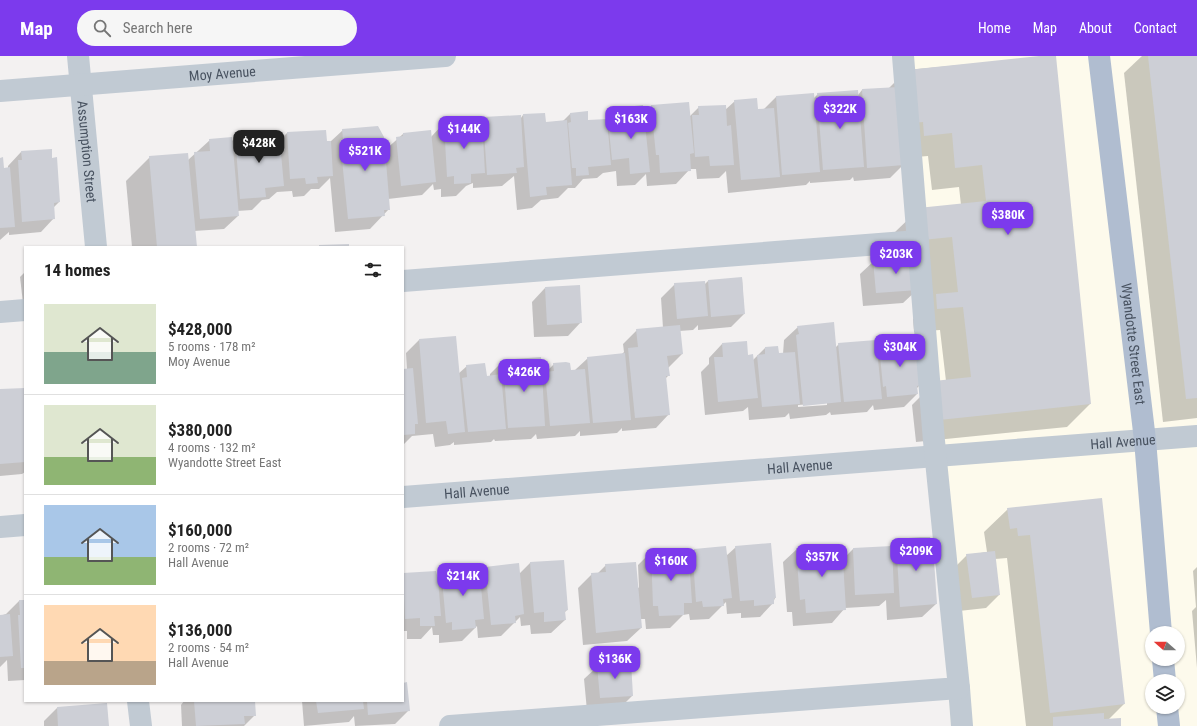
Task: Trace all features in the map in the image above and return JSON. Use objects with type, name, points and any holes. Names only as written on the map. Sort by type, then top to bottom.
[{"type":"main road","name":"Wyandotte Street East","points":[[1099,56],[1145,440],[1160,626]]},
{"type":"main road","points":[[1168,714],[1169,726]]},
{"type":"street","name":"Assumption Street","points":[[78,56],[96,246]]},
{"type":"street","name":"Moy Avenue","points":[[0,91],[445,56]]},
{"type":"street","points":[[903,56],[936,456],[962,726]]},
{"type":"street","points":[[404,281],[918,241]]},
{"type":"street","points":[[0,312],[24,310]]},
{"type":"street","name":"Hall Avenue","points":[[404,497],[1197,436]]},
{"type":"street","points":[[0,527],[24,526]]},
{"type":"street","points":[[450,726],[959,688]]},
{"type":"street","points":[[138,702],[141,726]]},
{"type":"shaded area","points":[[896,56],[1197,56],[1197,726],[951,726]]},
{"type":"building","points":[[1039,56],[1056,56],[1091,404],[939,420],[934,381],[971,377],[963,307],[937,309],[936,294],[958,292],[952,237],[922,240],[918,208],[986,201],[982,165],[955,168],[952,133],[924,136],[923,122],[912,123],[907,70]]},
{"type":"building","points":[[1148,56],[1197,56],[1197,398],[1186,399]]},
{"type":"building","points":[[899,87],[904,165],[867,168],[862,89]]},
{"type":"building","points":[[858,90],[864,167],[823,170],[817,93]]},
{"type":"building","points":[[814,93],[820,172],[782,175],[776,96]]},
{"type":"building","points":[[757,98],[758,109],[774,108],[780,177],[741,180],[734,100]]},
{"type":"building","points":[[689,102],[694,153],[690,154],[691,171],[660,173],[659,155],[656,155],[651,105]]},
{"type":"building","points":[[643,105],[650,172],[630,174],[629,158],[612,160],[608,120],[627,118],[626,107]]},
{"type":"building","points":[[726,105],[727,126],[731,125],[734,165],[710,166],[709,156],[695,157],[692,115],[699,115],[698,106]]},
{"type":"building","points":[[588,111],[588,120],[607,119],[611,165],[588,167],[589,175],[576,176],[576,168],[572,168],[568,123],[571,122],[570,113]]},
{"type":"building","points":[[545,113],[546,122],[567,120],[572,185],[546,187],[547,195],[530,197],[523,114]]},
{"type":"building","points":[[521,115],[524,167],[516,168],[517,173],[487,175],[483,117]]},
{"type":"building","points":[[482,120],[485,173],[471,174],[471,183],[454,184],[454,176],[447,177],[444,122]]},
{"type":"building","points":[[378,126],[384,137],[390,210],[384,210],[385,216],[348,219],[340,140],[343,139],[342,129]]},
{"type":"building","points":[[326,130],[327,141],[331,141],[333,176],[317,177],[318,183],[306,184],[305,178],[290,179],[287,132]]},
{"type":"building","points":[[431,130],[436,182],[401,186],[396,137],[403,136],[403,133]]},
{"type":"building","points":[[279,132],[284,186],[265,188],[266,197],[240,199],[235,136]]},
{"type":"building","points":[[232,137],[239,216],[200,219],[194,152],[210,151],[209,139]]},
{"type":"building","points":[[52,149],[52,158],[57,157],[60,202],[54,203],[55,219],[22,222],[18,160],[22,160],[21,151]]},
{"type":"building","points":[[188,153],[197,246],[157,246],[149,156]]},
{"type":"building","points":[[3,157],[4,168],[10,167],[15,227],[0,228],[0,158]]},
{"type":"building","points":[[349,244],[349,246],[319,246]]},
{"type":"building","points":[[915,257],[918,290],[876,293],[873,260]]},
{"type":"building","points":[[742,277],[745,314],[711,317],[708,280]]},
{"type":"building","points":[[705,281],[708,316],[677,319],[674,283]]},
{"type":"building","points":[[580,285],[582,323],[547,325],[545,287]]},
{"type":"building","points":[[834,322],[841,402],[803,406],[796,335],[799,334],[797,326]]},
{"type":"building","points":[[680,325],[683,354],[667,356],[670,376],[666,376],[670,415],[635,418],[628,348],[638,347],[636,329]]},
{"type":"building","points":[[456,336],[465,432],[448,434],[446,421],[426,423],[419,339]]},
{"type":"building","points":[[909,336],[910,342],[916,342],[921,385],[917,386],[918,394],[887,397],[886,386],[883,387],[879,345],[901,343],[900,337]]},
{"type":"building","points":[[876,340],[882,399],[844,402],[838,343]]},
{"type":"building","points":[[747,341],[748,355],[753,354],[758,398],[718,402],[714,357],[723,357],[722,343]]},
{"type":"building","points":[[778,346],[779,353],[795,352],[800,404],[762,407],[757,355],[765,354],[765,347]]},
{"type":"building","points":[[625,353],[631,420],[593,423],[587,357]]},
{"type":"building","points":[[541,357],[545,426],[508,428],[503,360]]},
{"type":"building","points":[[485,363],[487,376],[501,374],[506,429],[468,432],[462,378],[467,377],[466,365]]},
{"type":"building","points":[[553,363],[570,363],[571,370],[585,369],[590,423],[550,426],[545,372],[554,371]]},
{"type":"building","points":[[413,368],[418,424],[415,424],[415,434],[404,435],[404,369]]},
{"type":"building","points":[[24,388],[24,462],[0,464],[0,389]]},
{"type":"building","points":[[1102,498],[1125,704],[1050,713],[1030,535],[1018,536],[1017,528],[1010,529],[1007,508]]},
{"type":"building","points":[[930,537],[933,546],[937,604],[900,607],[896,539]]},
{"type":"building","points":[[771,543],[776,598],[774,598],[774,604],[754,606],[754,600],[740,601],[735,546]]},
{"type":"building","points":[[842,545],[846,610],[806,613],[805,599],[800,600],[796,548]]},
{"type":"building","points":[[726,546],[732,598],[723,599],[724,606],[703,607],[702,601],[696,602],[693,558],[694,549]]},
{"type":"building","points":[[892,546],[894,593],[855,595],[853,548]]},
{"type":"building","points":[[686,549],[686,558],[689,558],[692,603],[684,603],[684,615],[659,616],[658,606],[653,606],[651,551]]},
{"type":"building","points":[[995,551],[1000,595],[972,598],[966,554]]},
{"type":"building","points":[[564,560],[568,610],[565,611],[566,620],[544,622],[544,612],[534,613],[530,562]]},
{"type":"building","points":[[636,562],[642,628],[596,633],[591,573],[606,572],[605,564]]},
{"type":"building","points":[[519,563],[524,614],[515,616],[516,623],[491,625],[485,567]]},
{"type":"building","points":[[477,567],[480,576],[484,619],[475,620],[476,628],[452,630],[452,622],[446,623],[442,579],[445,579],[444,569]]},
{"type":"building","points":[[436,571],[441,616],[434,616],[435,626],[420,626],[420,618],[405,619],[404,573]]},
{"type":"building","points":[[19,600],[24,600],[24,668],[21,668],[18,615],[20,615]]},
{"type":"building","points":[[10,614],[13,656],[0,657],[0,615]]},
{"type":"building","points":[[631,662],[633,696],[600,698],[597,665]]},
{"type":"building","points":[[407,682],[410,711],[368,715],[367,702],[404,702],[404,683]]},
{"type":"building","points":[[194,702],[255,702],[256,716],[244,716],[245,724],[196,726]]},
{"type":"building","points":[[316,702],[363,702],[364,709],[318,713]]},
{"type":"building","points":[[107,703],[109,726],[58,726],[57,707]]},
{"type":"building","points":[[1104,713],[1104,719],[1121,718],[1121,726],[1053,726],[1053,717]]}]
